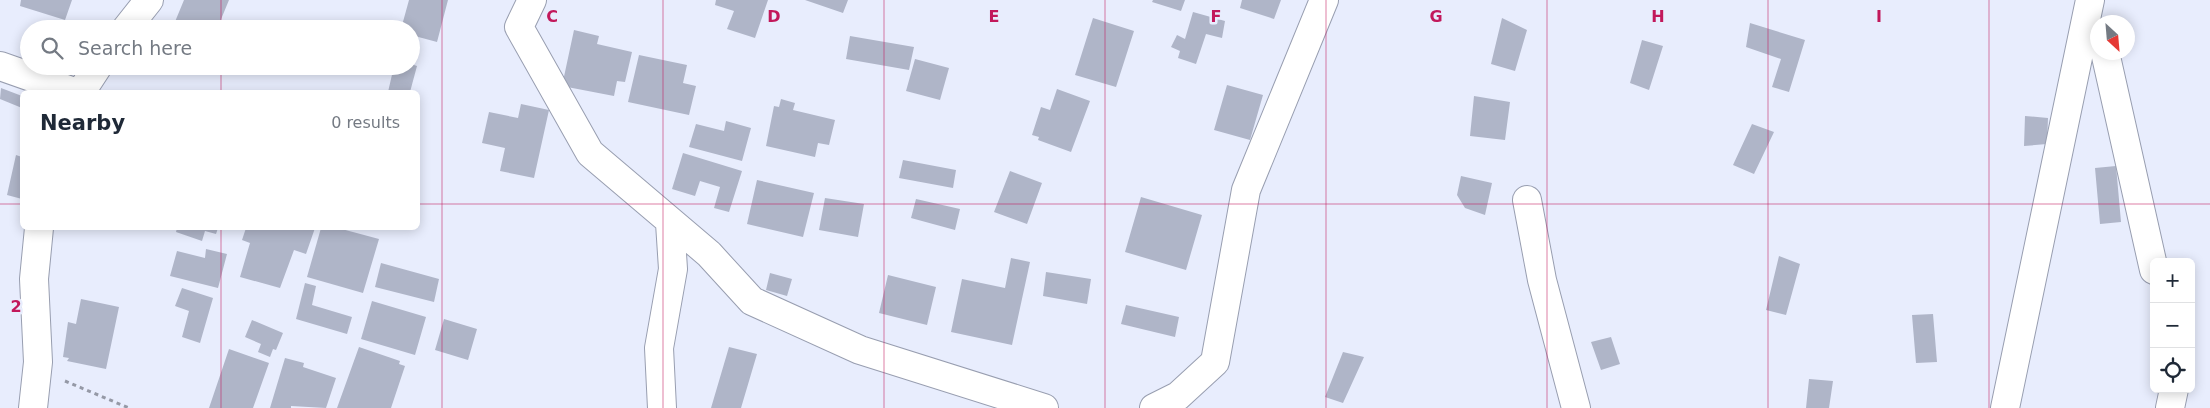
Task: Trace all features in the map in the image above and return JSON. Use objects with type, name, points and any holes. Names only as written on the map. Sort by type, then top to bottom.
[{"type":"street","points":[[133,20],[149,0]]},
{"type":"street","points":[[532,0],[519,27],[590,153],[670,223],[709,254],[752,301],[860,350],[1044,408]]},
{"type":"street","points":[[1154,408],[1178,396],[1215,362],[1246,190],[1324,0]]},
{"type":"street","points":[[2092,0],[2096,15]]},
{"type":"street","points":[[2006,408],[2092,0]]},
{"type":"street","points":[[2107,60],[2151,258]]},
{"type":"street","points":[[0,66],[20,73]]},
{"type":"street","points":[[26,75],[68,90]]},
{"type":"street","points":[[82,90],[92,75]]},
{"type":"street","points":[[1527,200],[1542,280],[1576,408]]},
{"type":"street","points":[[662,408],[659,348],[674,269],[670,223]]},
{"type":"street","points":[[33,408],[36,369],[34,278],[39,230]]},
{"type":"street","points":[[2170,408],[2173,393]]},
{"type":"path","points":[[36,369],[129,408]]},
{"type":"building","points":[[21,0],[72,0],[65,20],[20,6]]},
{"type":"building","points":[[184,0],[229,0],[221,20],[176,20]]},
{"type":"building","points":[[409,0],[448,0],[437,42],[420,37],[420,20],[403,20]]},
{"type":"building","points":[[716,0],[768,0],[755,38],[727,29],[734,11],[715,5]]},
{"type":"building","points":[[805,0],[848,0],[843,13]]},
{"type":"building","points":[[1153,0],[1185,0],[1181,11],[1152,2]]},
{"type":"building","points":[[1242,0],[1281,0],[1274,19],[1240,8]]},
{"type":"building","points":[[1193,12],[1225,21],[1222,38],[1206,34],[1196,64],[1178,58],[1180,51],[1171,47],[1177,35],[1185,39]]},
{"type":"building","points":[[1093,18],[1134,31],[1116,87],[1075,75]]},
{"type":"building","points":[[1502,18],[1527,30],[1515,71],[1491,64]]},
{"type":"building","points":[[1750,23],[1805,40],[1789,92],[1772,87],[1781,59],[1746,47]]},
{"type":"building","points":[[574,30],[599,36],[597,44],[632,52],[625,82],[617,81],[614,96],[562,86]]},
{"type":"building","points":[[850,36],[914,47],[909,70],[846,59]]},
{"type":"building","points":[[1642,40],[1663,46],[1649,90],[1630,83]]},
{"type":"building","points":[[639,55],[687,65],[683,83],[696,86],[689,115],[628,102]]},
{"type":"building","points":[[915,59],[949,68],[940,100],[906,91]]},
{"type":"building","points":[[392,75],[415,75],[411,90],[388,90]]},
{"type":"building","points":[[1227,85],[1263,95],[1250,140],[1214,130]]},
{"type":"building","points":[[1,88],[20,95],[20,107],[0,99]]},
{"type":"building","points":[[1057,89],[1090,101],[1071,152],[1038,140],[1039,137],[1032,135],[1041,107],[1050,110]]},
{"type":"building","points":[[1474,96],[1510,102],[1505,140],[1470,136]]},
{"type":"building","points":[[781,99],[795,103],[793,110],[835,120],[829,145],[818,143],[815,157],[766,146],[774,106],[779,107]]},
{"type":"building","points":[[521,104],[549,110],[534,178],[500,171],[505,148],[482,143],[489,112],[518,118]]},
{"type":"building","points":[[2025,116],[2048,118],[2047,144],[2024,146]]},
{"type":"building","points":[[726,121],[751,128],[742,161],[689,147],[696,124],[724,131]]},
{"type":"building","points":[[1752,124],[1774,132],[1754,174],[1733,165]]},
{"type":"building","points":[[683,153],[742,171],[729,212],[714,208],[720,187],[700,181],[695,196],[672,189]]},
{"type":"building","points":[[16,155],[20,156],[20,198],[7,195]]},
{"type":"building","points":[[903,160],[956,170],[953,188],[899,178]]},
{"type":"building","points":[[2116,166],[2121,222],[2100,224],[2095,168]]},
{"type":"building","points":[[1010,171],[1042,183],[1027,224],[994,212]]},
{"type":"building","points":[[1461,176],[1492,183],[1485,215],[1465,208],[1457,195]]},
{"type":"building","points":[[757,180],[814,193],[803,237],[747,224]]},
{"type":"building","points":[[1141,197],[1202,215],[1186,270],[1125,252]]},
{"type":"building","points":[[825,198],[864,204],[858,237],[819,230]]},
{"type":"building","points":[[916,199],[960,209],[955,230],[911,218]]},
{"type":"building","points":[[176,230],[217,230],[216,234],[205,231],[202,241],[176,232]]},
{"type":"building","points":[[245,230],[314,230],[306,254],[294,250],[280,288],[240,277],[250,243],[242,240]]},
{"type":"building","points":[[320,230],[345,230],[379,239],[363,293],[307,277]]},
{"type":"building","points":[[206,249],[227,254],[218,288],[170,276],[177,251],[205,258]]},
{"type":"building","points":[[1779,256],[1800,264],[1786,315],[1766,310]]},
{"type":"building","points":[[1011,258],[1030,262],[1012,345],[951,332],[962,279],[1005,288]]},
{"type":"building","points":[[381,263],[439,279],[434,302],[375,287]]},
{"type":"building","points":[[1046,272],[1091,279],[1087,304],[1043,296]]},
{"type":"building","points":[[770,273],[792,279],[787,296],[766,290]]},
{"type":"building","points":[[888,275],[936,287],[927,325],[879,313]]},
{"type":"building","points":[[305,283],[316,286],[312,305],[352,317],[347,334],[296,319]]},
{"type":"building","points":[[182,288],[213,298],[200,343],[182,337],[189,311],[175,306]]},
{"type":"building","points":[[81,299],[119,307],[106,369],[67,361],[69,358],[63,357],[68,322],[76,324]]},
{"type":"building","points":[[372,301],[426,317],[415,355],[361,339]]},
{"type":"building","points":[[1126,305],[1179,317],[1175,337],[1121,324]]},
{"type":"building","points":[[1933,314],[1937,362],[1916,363],[1912,315]]},
{"type":"building","points":[[444,319],[477,329],[468,360],[435,350]]},
{"type":"building","points":[[252,320],[283,333],[276,350],[273,349],[270,357],[258,352],[261,344],[245,337]]},
{"type":"building","points":[[1611,337],[1620,364],[1601,370],[1591,342]]},
{"type":"building","points":[[359,347],[400,361],[399,364],[405,366],[391,408],[337,408]]},
{"type":"building","points":[[729,347],[757,354],[741,408],[711,408]]},
{"type":"building","points":[[229,349],[269,363],[253,408],[209,408]]},
{"type":"building","points":[[1343,352],[1364,357],[1343,403],[1325,397]]},
{"type":"building","points":[[285,358],[304,363],[303,367],[336,378],[326,408],[291,406],[291,408],[270,408]]},
{"type":"building","points":[[1809,379],[1833,381],[1829,408],[1806,408]]}]
